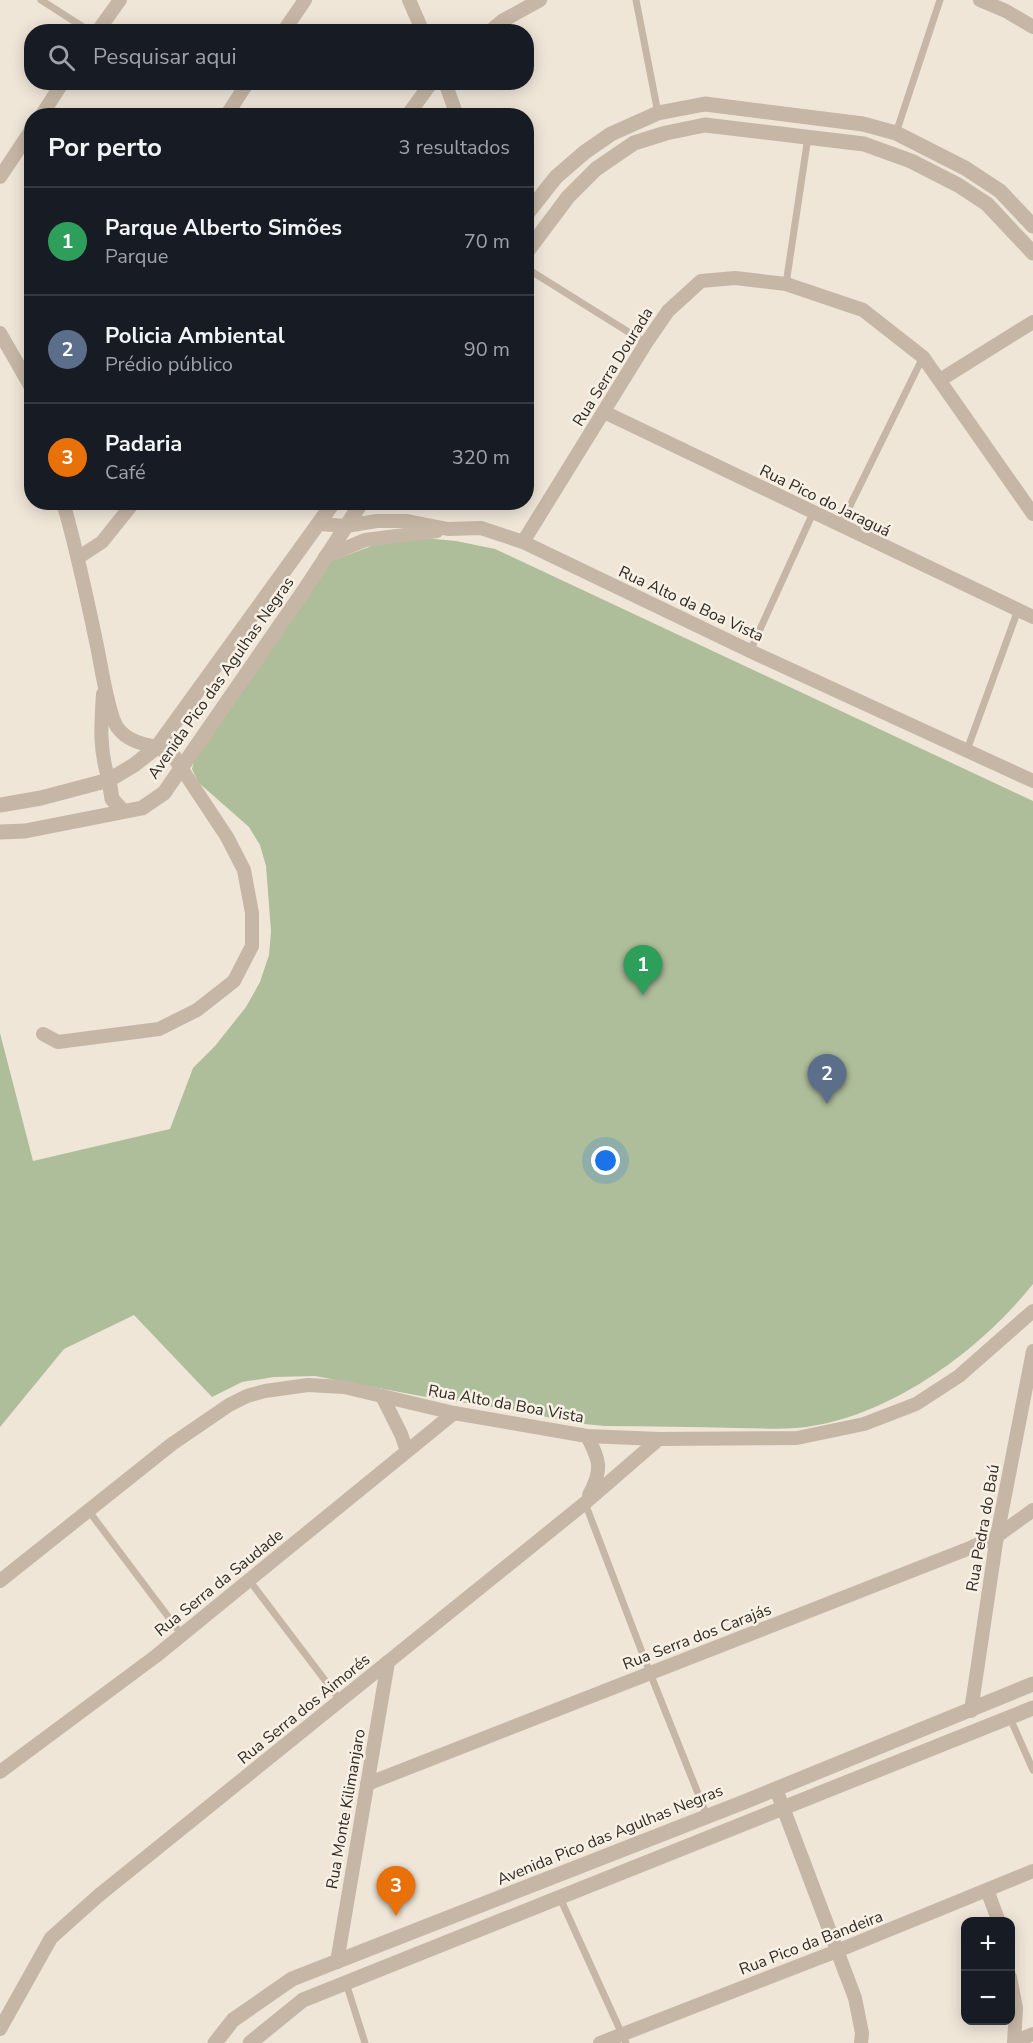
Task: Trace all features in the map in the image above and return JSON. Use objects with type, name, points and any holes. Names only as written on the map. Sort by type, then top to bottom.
[{"type":"street","points":[[103,24],[120,0]]},
{"type":"street","points":[[288,24],[305,0]]},
{"type":"street","points":[[409,0],[420,24]]},
{"type":"street","points":[[498,24],[540,0]]},
{"type":"street","points":[[980,0],[1006,11],[1033,27]]},
{"type":"street","points":[[47,108],[58,90]]},
{"type":"street","points":[[231,108],[243,90]]},
{"type":"street","points":[[413,108],[426,90]]},
{"type":"street","points":[[448,90],[454,108]]},
{"type":"street","points":[[534,203],[556,177],[585,152],[611,134],[658,113],[705,104],[863,124],[896,133],[965,168],[1000,191],[1033,226]]},
{"type":"street","points":[[534,238],[568,197],[596,169],[634,143],[666,133],[705,125],[864,144],[911,161],[958,184],[987,204],[1033,253]]},
{"type":"street","points":[[0,177],[24,141]]},
{"type":"street","points":[[534,213],[549,222]]},
{"type":"street","name":"Rua Serra Dourada","points":[[524,542],[668,311],[701,281],[735,278],[786,284],[863,310],[923,357],[1033,514]]},
{"type":"street","points":[[940,380],[1033,322]]},
{"type":"street","points":[[0,333],[24,376]]},
{"type":"street","name":"Rua Pico do Jaraguá","points":[[604,412],[1033,617]]},
{"type":"street","points":[[43,1034],[58,1042],[159,1029],[197,1010],[234,981],[252,946],[252,913],[244,870],[227,837],[173,755],[157,747],[138,743],[116,726],[104,683],[79,557],[65,510]]},
{"type":"street","points":[[79,557],[102,542],[128,510]]},
{"type":"street","name":"Avenida Pico das Agulhas Negras","points":[[0,805],[41,798],[109,780],[134,765],[157,747],[329,510]]},
{"type":"street","name":"Avenida Pico das Agulhas Negras","points":[[0,832],[25,831],[142,808],[164,793],[357,510]]},
{"type":"street","name":"Rua Alto da Boa Vista","points":[[320,524],[346,526],[377,521],[407,521],[448,529],[481,528],[524,542],[750,651],[1033,781]]},
{"type":"street","points":[[325,557],[366,540],[448,529]]},
{"type":"street","points":[[104,683],[100,735],[102,760],[109,780],[112,799],[123,811]]},
{"type":"street","name":"Rua Alto da Boa Vista","points":[[0,1581],[172,1444],[229,1405],[265,1390],[323,1385],[344,1388],[454,1413],[587,1436],[659,1440],[797,1437],[864,1424],[916,1404],[959,1376],[1033,1311]]},
{"type":"street","name":"Rua Pedra do Baú","points":[[970,1711],[998,1536],[1033,1351]]},
{"type":"street","points":[[382,1396],[407,1451]]},
{"type":"street","name":"Rua Serra da Saudade","points":[[0,1772],[182,1635],[454,1413]]},
{"type":"street","points":[[585,1503],[599,1472],[597,1454],[587,1436]]},
{"type":"street","name":"Rua Serra dos Aimorés","points":[[0,2029],[51,1938],[98,1896],[585,1503],[659,1440]]},
{"type":"street","name":"Rua Serra dos Carajás","points":[[367,1785],[970,1548],[998,1536],[1033,1510]]},
{"type":"street","name":"Rua Monte Kilimanjaro","points":[[337,1962],[388,1662]]},
{"type":"street","name":"Avenida Pico das Agulhas Negras","points":[[214,2043],[233,2020],[292,1979],[776,1789],[1033,1684]]},
{"type":"street","points":[[250,2043],[303,2000],[1033,1708]]},
{"type":"street","points":[[776,1789],[855,1998],[862,2033],[861,2043]]},
{"type":"street","name":"Rua Pico da Bandeira","points":[[600,2043],[625,2038],[1033,1871]]},
{"type":"street","points":[[987,1890],[997,1917]]},
{"type":"street","points":[[1015,2002],[1014,2042],[1033,2034]]},
{"type":"lane","points":[[41,0],[78,24]]},
{"type":"lane","points":[[636,0],[658,113]]},
{"type":"lane","points":[[896,133],[940,0]]},
{"type":"lane","points":[[786,284],[808,137]]},
{"type":"lane","points":[[534,273],[646,343]]},
{"type":"lane","points":[[840,526],[923,357]]},
{"type":"lane","points":[[750,651],[813,513]]},
{"type":"lane","points":[[967,750],[1018,610]]},
{"type":"lane","points":[[585,1503],[707,1816]]},
{"type":"lane","points":[[88,1510],[182,1635]]},
{"type":"lane","points":[[249,1580],[340,1700]]},
{"type":"lane","points":[[1010,1719],[1033,1770]]},
{"type":"lane","points":[[560,1898],[625,2038]]},
{"type":"lane","points":[[346,1983],[365,2043]]},
{"type":"green space","points":[[424,538],[456,541],[495,549],[1033,801],[1033,1284],[988,1333],[932,1376],[870,1409],[838,1420],[806,1427],[772,1429],[605,1426],[574,1423],[520,1411],[426,1397],[315,1376],[274,1377],[242,1382],[212,1397],[134,1315],[64,1349],[0,1427],[0,1033],[33,1161],[170,1129],[193,1068],[215,1046],[246,1007],[260,982],[269,955],[271,931],[266,866],[260,845],[249,827],[199,783],[192,769],[194,762],[329,562],[377,544]]},
{"type":"place","name":"Parque Alberto Simões","points":[[643,995]]},
{"type":"place","name":"Policia Ambiental","points":[[827,1104]]},
{"type":"place","name":"Padaria","points":[[396,1916]]}]
